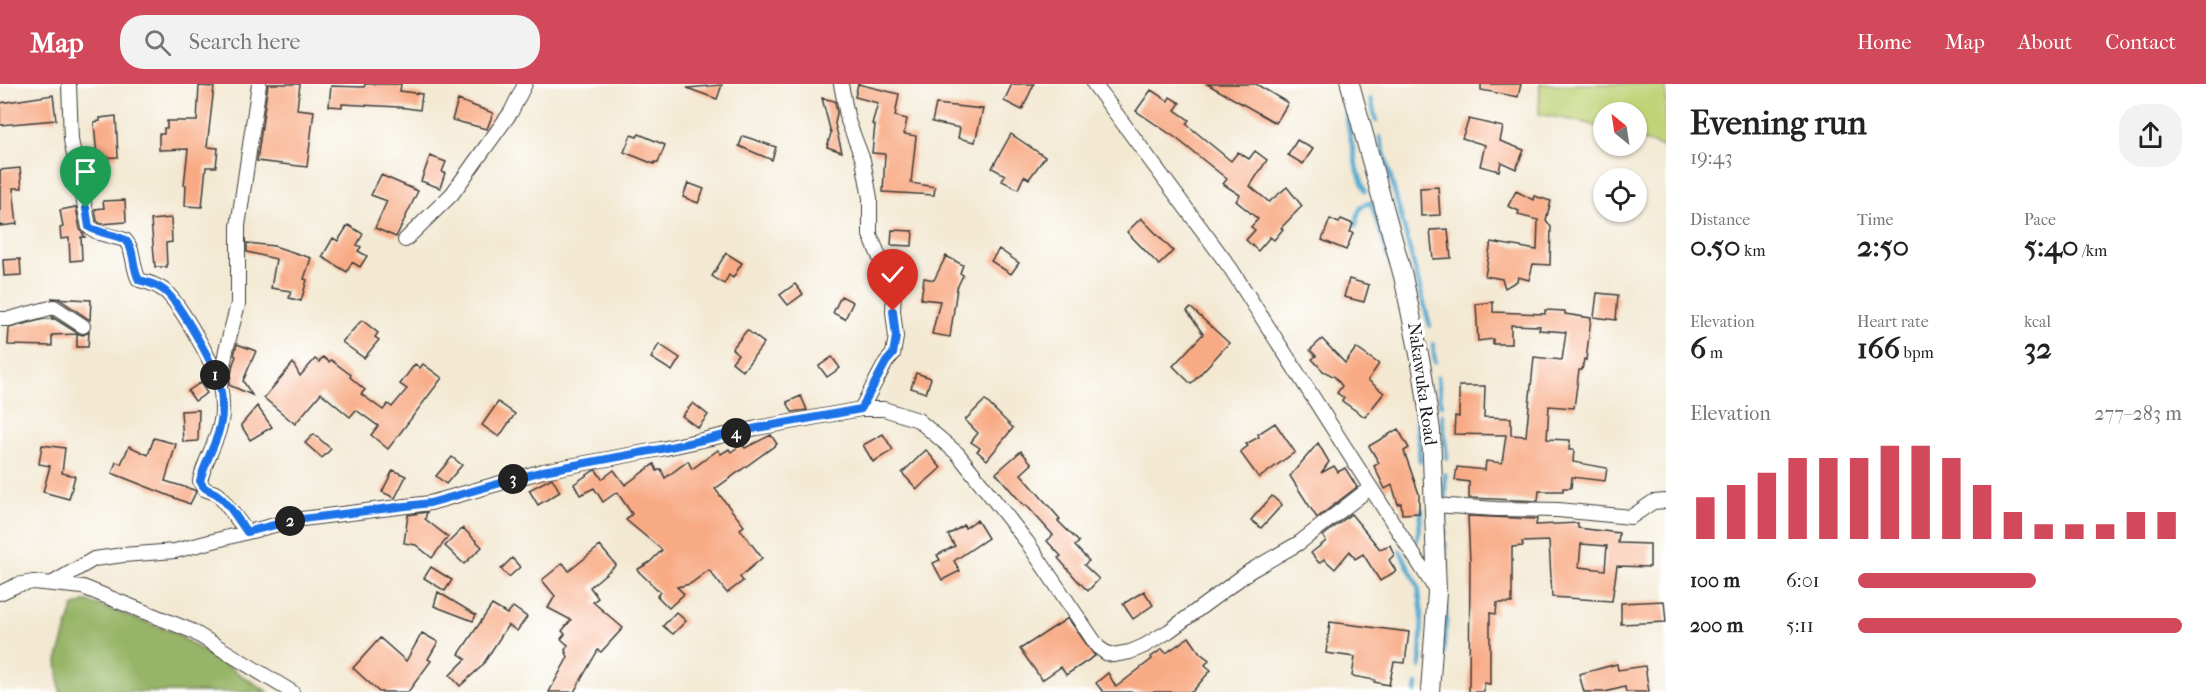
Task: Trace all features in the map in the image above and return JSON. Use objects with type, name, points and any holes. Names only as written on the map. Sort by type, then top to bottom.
[{"type":"main road","name":"Nakawuka Road","points":[[1350,84],[1415,326],[1431,431],[1437,592],[1430,692]]},
{"type":"street","points":[[69,84],[71,140],[89,227],[99,233],[125,240],[129,244],[139,280],[149,282],[165,291],[183,314],[220,386]]},
{"type":"street","points":[[247,532],[218,494],[204,489],[200,481],[202,469],[218,435],[222,411],[220,386],[226,350],[238,304],[238,226],[259,84]]},
{"type":"street","points":[[405,240],[452,194],[511,112],[525,84]]},
{"type":"street","points":[[841,84],[849,121],[863,160],[870,198],[870,235],[894,291],[893,311],[896,337],[893,354],[886,362],[861,409]]},
{"type":"street","points":[[1094,84],[1231,269],[1437,592]]},
{"type":"street","points":[[0,319],[9,319],[54,307],[83,326]]},
{"type":"street","points":[[53,583],[94,559],[176,551],[294,520],[430,503],[543,471],[861,409],[884,410],[918,420],[958,454],[1027,542],[1098,647],[1113,656],[1130,652],[1169,631],[1250,571],[1299,543],[1370,488]]},
{"type":"street","points":[[1434,506],[1496,510],[1558,510],[1631,517],[1653,502],[1666,501]]},
{"type":"street","points":[[0,593],[17,585],[33,582],[83,587],[192,631],[292,692]]},
{"type":"green space","points":[[1540,84],[1666,84],[1666,148],[1647,142],[1647,102],[1593,102],[1593,125],[1539,114]]},
{"type":"green space","points":[[86,601],[173,632],[268,692],[60,692],[57,661],[73,607]]},
{"type":"building","points":[[268,84],[300,84],[297,109],[314,111],[307,167],[257,161]]},
{"type":"building","points":[[365,84],[401,84],[400,91],[422,94],[420,110],[342,104],[342,107],[329,106],[331,86],[364,87]]},
{"type":"building","points":[[858,84],[899,94],[895,116],[907,119],[904,134],[916,136],[911,183],[935,187],[934,195],[883,192],[885,154],[872,153],[875,125],[872,124],[878,103],[855,97]]},
{"type":"building","points":[[1012,84],[1034,84],[1022,110],[1004,101]]},
{"type":"building","points":[[1207,84],[1256,84],[1288,103],[1276,123]]},
{"type":"building","points":[[1481,84],[1521,84],[1518,97],[1481,90]]},
{"type":"building","points":[[722,85],[717,99],[687,88]]},
{"type":"building","points":[[199,86],[214,87],[207,147],[218,148],[216,167],[206,167],[202,207],[185,206],[186,185],[184,185],[188,149],[159,150],[159,134],[164,134],[167,121],[197,121]]},
{"type":"building","points":[[1151,90],[1168,101],[1170,97],[1180,103],[1175,110],[1189,120],[1186,124],[1231,161],[1238,152],[1249,159],[1255,151],[1267,160],[1250,186],[1269,202],[1287,187],[1302,206],[1281,228],[1283,229],[1274,240],[1270,237],[1258,251],[1246,240],[1255,230],[1251,227],[1258,219],[1236,201],[1240,195],[1223,184],[1227,179],[1176,138],[1136,111]]},
{"type":"building","points":[[53,95],[56,120],[0,125],[0,103]]},
{"type":"building","points":[[822,98],[835,101],[837,113],[835,124],[842,152],[827,147],[831,133]]},
{"type":"building","points":[[458,100],[493,113],[487,129],[452,120]]},
{"type":"building","points":[[936,104],[983,109],[975,142],[958,138],[960,128],[932,122]]},
{"type":"building","points":[[116,116],[118,157],[97,158],[94,122],[100,121],[100,118]]},
{"type":"building","points":[[1469,119],[1503,127],[1500,141],[1524,150],[1516,169],[1501,162],[1499,171],[1480,166],[1485,145],[1462,138]]},
{"type":"building","points":[[639,134],[665,145],[658,163],[654,164],[624,152],[631,135],[637,137]]},
{"type":"building","points":[[1011,134],[1045,157],[1029,179],[1024,176],[1018,189],[1002,181],[1005,175],[992,168]]},
{"type":"building","points":[[743,136],[776,147],[772,160],[739,146]]},
{"type":"building","points":[[1297,140],[1313,149],[1303,164],[1288,155]]},
{"type":"building","points":[[430,156],[446,162],[440,188],[421,181]]},
{"type":"building","points":[[20,168],[22,188],[13,188],[17,224],[0,226],[0,170]]},
{"type":"building","points":[[381,175],[418,191],[396,237],[375,228],[387,201],[371,195]]},
{"type":"building","points":[[688,183],[704,189],[698,203],[683,197]]},
{"type":"building","points":[[1438,187],[1440,215],[1421,216],[1420,188]]},
{"type":"building","points":[[1516,191],[1533,200],[1534,196],[1551,201],[1546,220],[1551,227],[1550,265],[1533,264],[1529,280],[1518,277],[1517,281],[1505,288],[1502,279],[1485,276],[1491,242],[1537,250],[1538,220],[1518,215],[1519,211],[1508,206]]},
{"type":"building","points":[[125,200],[126,222],[101,224],[97,221],[95,209],[104,208],[103,201]]},
{"type":"building","points":[[76,207],[80,229],[85,237],[81,237],[82,260],[70,261],[69,238],[61,239],[60,228],[63,227],[60,210]]},
{"type":"building","points":[[171,218],[172,242],[166,243],[167,267],[155,267],[151,220]]},
{"type":"building","points":[[1141,218],[1173,251],[1159,265],[1127,232]]},
{"type":"building","points":[[1330,219],[1339,223],[1341,219],[1353,224],[1350,232],[1353,233],[1346,250],[1322,240]]},
{"type":"building","points":[[348,225],[363,234],[357,245],[361,247],[358,251],[367,256],[360,267],[352,262],[347,272],[322,257],[333,238],[338,241]]},
{"type":"building","points":[[1448,229],[1451,258],[1433,259],[1430,230]]},
{"type":"building","points":[[892,230],[913,231],[912,246],[891,245]]},
{"type":"building","points":[[247,243],[274,246],[311,258],[304,279],[307,280],[301,301],[289,298],[291,291],[271,288],[276,259],[247,252]]},
{"type":"building","points":[[999,249],[1019,263],[1011,274],[991,261]]},
{"type":"building","points":[[726,253],[742,263],[733,278],[729,275],[724,284],[712,276]]},
{"type":"building","points":[[946,256],[963,265],[960,273],[963,275],[957,288],[950,337],[932,334],[940,301],[921,299],[924,278],[934,280]]},
{"type":"building","points":[[20,259],[21,275],[4,276],[3,260]]},
{"type":"building","points":[[1349,279],[1369,285],[1364,302],[1344,297]]},
{"type":"building","points":[[795,284],[803,294],[788,305],[780,295]]},
{"type":"building","points":[[1597,293],[1618,295],[1616,320],[1594,317]]},
{"type":"building","points":[[841,296],[853,302],[845,319],[833,313]]},
{"type":"building","points":[[51,298],[91,300],[90,320],[59,299]]},
{"type":"building","points":[[1493,302],[1493,312],[1545,314],[1545,310],[1565,311],[1565,314],[1591,318],[1586,360],[1584,359],[1582,370],[1579,370],[1574,408],[1549,406],[1547,439],[1570,440],[1569,450],[1574,450],[1573,462],[1607,468],[1605,481],[1572,477],[1571,488],[1563,488],[1563,491],[1539,491],[1538,501],[1469,498],[1469,482],[1455,480],[1457,467],[1485,470],[1486,461],[1502,463],[1506,435],[1454,434],[1455,416],[1459,417],[1459,386],[1485,386],[1484,417],[1511,418],[1511,435],[1526,436],[1534,357],[1562,360],[1566,332],[1539,330],[1540,326],[1511,325],[1511,344],[1493,344],[1493,339],[1478,341],[1476,304]]},
{"type":"building","points":[[1191,308],[1229,343],[1191,384],[1173,366],[1203,334],[1187,311]]},
{"type":"building","points":[[52,317],[79,334],[89,332],[88,347],[77,347],[77,334],[52,335],[52,346],[8,345],[9,328],[44,319],[53,319]]},
{"type":"building","points":[[362,320],[378,333],[375,337],[379,340],[364,358],[342,342]]},
{"type":"building","points":[[747,330],[764,343],[743,371],[732,362],[738,354],[732,349]]},
{"type":"building","points":[[1322,339],[1345,363],[1356,348],[1379,364],[1368,380],[1384,393],[1365,417],[1342,401],[1344,398],[1337,393],[1342,386],[1335,377],[1323,371],[1312,359],[1316,356],[1310,350]]},
{"type":"building","points":[[237,344],[256,351],[243,381],[252,395],[229,385]]},
{"type":"building","points":[[659,344],[680,358],[672,371],[651,358]]},
{"type":"building","points":[[323,357],[329,362],[331,360],[351,375],[350,377],[365,390],[361,394],[383,410],[388,404],[392,407],[407,389],[400,384],[415,364],[420,368],[423,364],[442,378],[388,449],[371,435],[378,426],[356,410],[350,417],[321,393],[295,424],[264,398],[293,363],[300,376],[315,359],[319,362]]},
{"type":"building","points":[[832,357],[840,368],[827,377],[819,366]]},
{"type":"building","points":[[916,373],[931,378],[926,393],[911,388]]},
{"type":"building","points":[[200,383],[207,393],[195,401],[188,391]]},
{"type":"building","points":[[801,396],[807,410],[792,412],[787,402]]},
{"type":"building","points":[[985,400],[1013,428],[987,460],[977,451],[980,448],[971,442],[978,433],[965,420]]},
{"type":"building","points":[[498,402],[515,414],[499,437],[482,425]]},
{"type":"building","points":[[693,403],[708,415],[698,428],[682,416]]},
{"type":"building","points":[[257,406],[272,427],[250,440],[241,425]]},
{"type":"building","points":[[199,410],[198,441],[183,442],[181,411]]},
{"type":"building","points":[[1275,423],[1295,452],[1259,478],[1240,452],[1248,446],[1246,444],[1259,437],[1258,434]]},
{"type":"building","points":[[1398,429],[1409,448],[1404,451],[1419,494],[1419,513],[1402,514],[1401,503],[1398,504],[1392,485],[1385,489],[1374,466],[1379,463],[1369,446]]},
{"type":"building","points":[[314,434],[331,449],[322,458],[305,443]]},
{"type":"building","points":[[883,434],[893,450],[873,462],[863,445]]},
{"type":"building","points":[[771,435],[777,444],[715,489],[744,526],[740,529],[762,558],[740,577],[743,581],[727,593],[709,570],[690,584],[677,587],[684,594],[669,608],[657,596],[660,592],[637,570],[650,562],[662,550],[626,520],[632,514],[617,492],[603,502],[594,488],[580,495],[574,484],[593,471],[596,470],[602,479],[614,470],[625,485],[654,464],[657,471],[661,469],[665,478],[688,461],[692,469],[718,450],[721,454],[729,449],[731,452],[742,444],[745,448]]},
{"type":"building","points":[[154,438],[176,444],[165,481],[194,490],[196,492],[190,504],[112,473],[116,462],[121,464],[129,446],[148,455]]},
{"type":"building","points":[[1318,443],[1329,462],[1321,473],[1334,466],[1338,472],[1345,468],[1357,487],[1317,518],[1290,476]]},
{"type":"building","points":[[42,445],[65,448],[62,473],[75,476],[69,499],[43,492],[50,466],[39,464]]},
{"type":"building","points":[[926,450],[941,468],[917,489],[902,473]]},
{"type":"building","points":[[1021,451],[1032,464],[1021,474],[1060,519],[1058,521],[1079,542],[1075,546],[1089,561],[1084,565],[1099,579],[1088,591],[1058,558],[1061,556],[1047,541],[1053,535],[996,473]]},
{"type":"building","points":[[452,457],[462,465],[446,484],[436,476]]},
{"type":"building","points":[[393,470],[406,476],[395,498],[382,492]]},
{"type":"building","points":[[552,478],[560,492],[538,505],[529,490]]},
{"type":"building","points":[[1272,496],[1282,505],[1261,528],[1251,520]]},
{"type":"building","points":[[427,512],[425,519],[448,537],[432,558],[416,545],[404,543],[408,515]]},
{"type":"building","points":[[1351,514],[1380,549],[1390,545],[1394,555],[1389,560],[1396,571],[1380,581],[1363,554],[1355,559],[1350,551],[1335,569],[1324,559],[1319,563],[1311,553],[1326,541],[1323,536]]},
{"type":"building","points":[[1468,516],[1537,519],[1536,525],[1578,523],[1578,528],[1619,533],[1618,543],[1650,544],[1650,567],[1617,566],[1612,601],[1552,597],[1549,541],[1522,542],[1523,546],[1512,547],[1512,603],[1497,603],[1496,614],[1490,613],[1490,684],[1484,683],[1484,692],[1469,692]],"holes":[[[1581,544],[1607,546],[1605,570],[1579,567]]]},
{"type":"building","points":[[977,520],[988,538],[954,561],[960,571],[942,580],[933,563],[940,560],[937,555],[955,546],[948,535]]},
{"type":"building","points":[[463,528],[482,547],[464,564],[445,546]]},
{"type":"building","points":[[600,546],[616,565],[590,587],[598,598],[593,602],[623,628],[601,652],[598,650],[574,692],[549,692],[568,657],[565,650],[568,645],[561,639],[565,634],[562,631],[571,620],[548,608],[555,596],[542,580],[563,563],[569,571]]},
{"type":"building","points":[[512,558],[520,567],[509,577],[501,569]]},
{"type":"building","points":[[431,567],[452,580],[445,591],[424,578]]},
{"type":"building","points":[[1144,591],[1153,605],[1133,619],[1123,604]]},
{"type":"building","points":[[438,592],[476,615],[473,621],[434,606]]},
{"type":"building","points":[[1664,601],[1666,622],[1621,624],[1621,603]]},
{"type":"building","points":[[492,605],[507,614],[513,607],[527,617],[517,631],[508,625],[482,666],[460,686],[450,675],[466,659],[459,654]]},
{"type":"building","points":[[676,612],[686,621],[673,634],[663,626]]},
{"type":"building","points":[[1068,618],[1095,656],[1066,675],[1061,667],[1042,680],[1020,649]]},
{"type":"building","points":[[1330,622],[1409,632],[1405,663],[1394,662],[1389,685],[1352,676],[1355,657],[1326,653]]},
{"type":"building","points":[[422,633],[438,642],[428,659],[431,661],[408,692],[379,692],[353,668],[380,638],[406,661]]},
{"type":"building","points":[[1189,637],[1200,653],[1209,660],[1205,665],[1211,670],[1192,692],[1103,692],[1096,683],[1108,673],[1116,687],[1162,649],[1166,653]]},
{"type":"building","points":[[1617,664],[1618,670],[1645,666],[1649,692],[1626,692],[1625,687],[1605,692],[1584,692],[1579,674]]},
{"type":"waterway","points":[[1371,99],[1376,121]]},
{"type":"waterway","points":[[1346,115],[1356,165],[1365,191]]},
{"type":"waterway","points":[[1380,137],[1430,326]]},
{"type":"waterway","points":[[1356,226],[1361,208],[1371,203],[1391,265]]},
{"type":"waterway","points":[[1433,344],[1435,362]]},
{"type":"waterway","points":[[1438,377],[1441,405]]},
{"type":"waterway","points":[[1414,384],[1420,461]]},
{"type":"waterway","points":[[1442,414],[1447,458]]},
{"type":"waterway","points":[[1445,474],[1445,501]]},
{"type":"waterway","points":[[1417,540],[1422,510]]},
{"type":"waterway","points":[[1445,513],[1445,534]]},
{"type":"waterway","points":[[1441,680],[1446,623],[1445,543]]},
{"type":"waterway","points":[[1400,551],[1418,586],[1422,614],[1420,667]]},
{"type":"waterway","points":[[1416,692],[1417,684]]},
{"type":"route","points":[[86,208],[89,227],[99,233],[125,240],[129,244],[139,280],[149,282],[165,291],[183,314],[205,353],[220,386],[222,411],[218,435],[202,469],[200,481],[204,489],[218,494],[247,532],[294,520],[430,503],[543,471],[861,409],[886,362],[893,354],[896,337],[893,311]]}]
